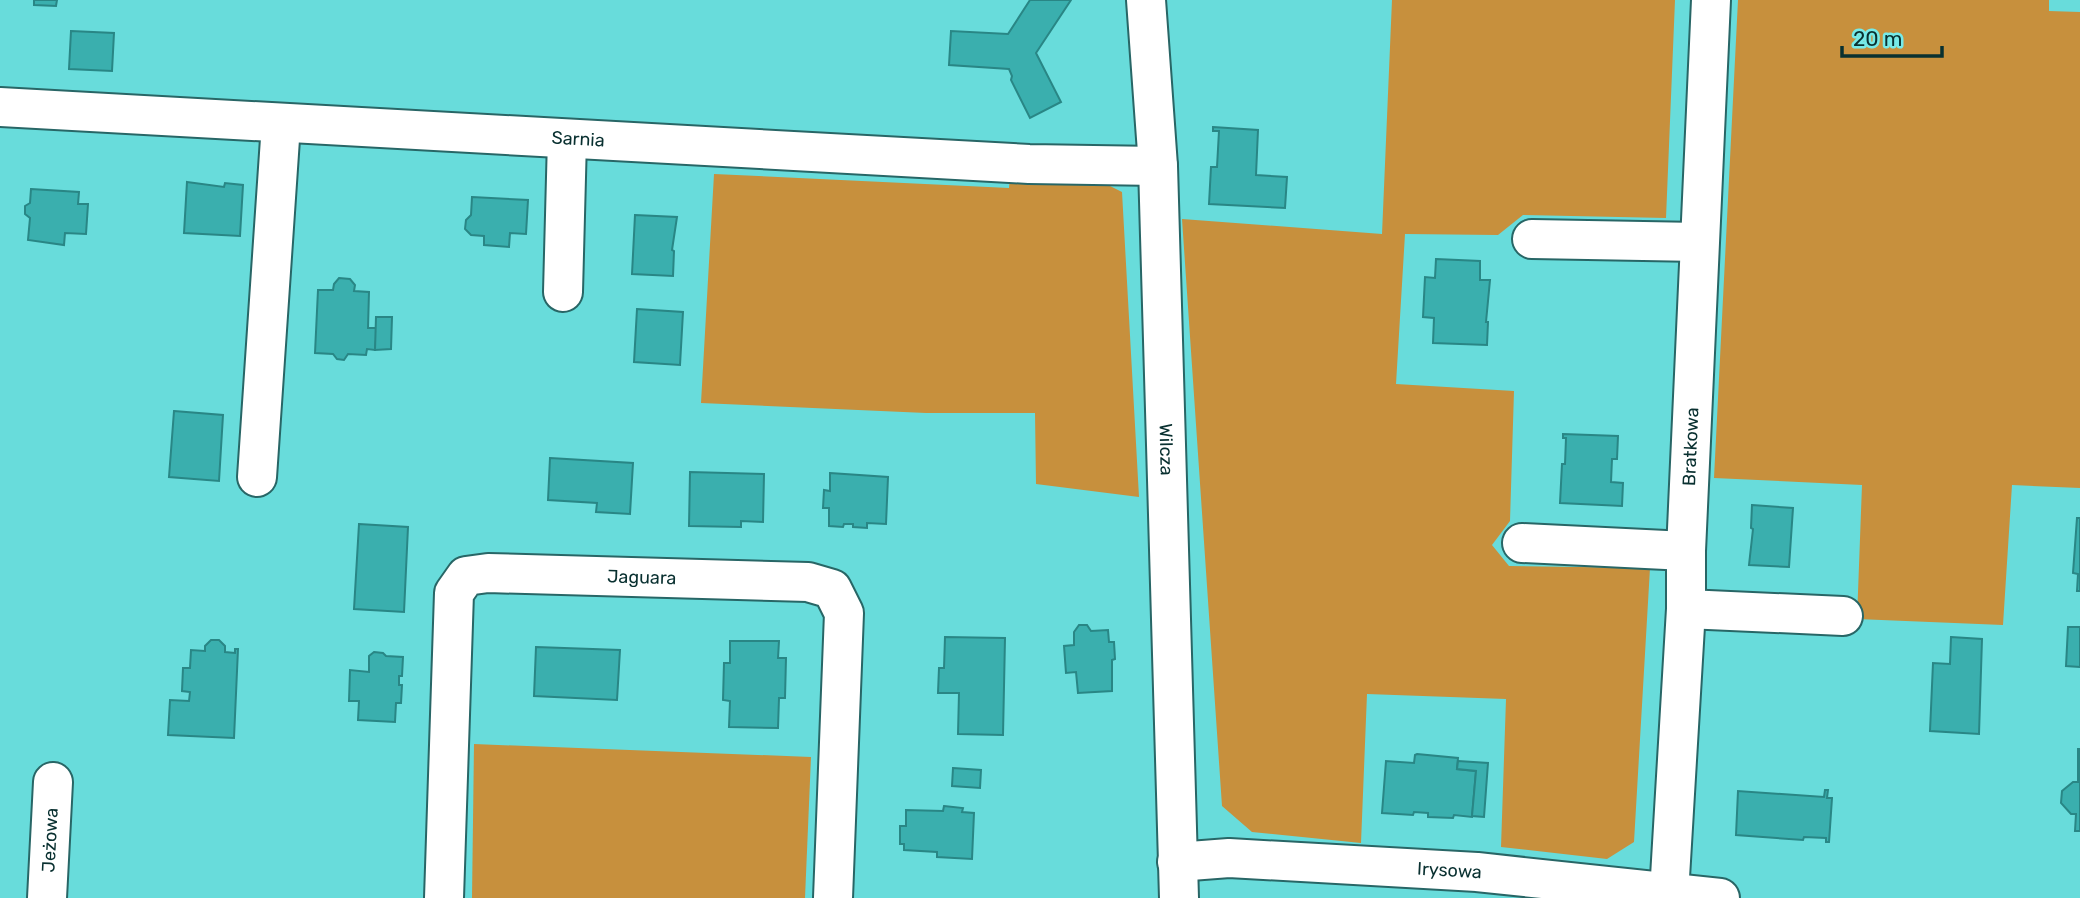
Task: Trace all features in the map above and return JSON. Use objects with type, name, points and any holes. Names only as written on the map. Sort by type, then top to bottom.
[{"type":"street","name":"Wilcza","points":[[1146,0],[1158,166],[1178,880]]},
{"type":"street","name":"Bratkowa","points":[[1669,894],[1686,609],[1685,551],[1711,0]]},
{"type":"street","name":"Sarnia","points":[[0,107],[1029,164],[1158,166]]},
{"type":"street","points":[[257,477],[281,124]]},
{"type":"street","points":[[563,292],[567,139]]},
{"type":"street","points":[[1532,239],[1699,242]]},
{"type":"street","points":[[1522,543],[1685,551]]},
{"type":"street","name":"Jaguara","points":[[444,898],[454,593],[466,576],[488,573],[808,582],[832,589],[844,613],[834,898]]},
{"type":"street","points":[[1686,609],[1843,616]]},
{"type":"street","name":"Jeżowa","points":[[47,898],[53,782]]},
{"type":"street","name":"Irysowa","points":[[1178,880],[1229,858],[1477,872],[1720,898]]},
{"type":"shaded area","points":[[1392,0],[1675,0],[1666,218],[1523,215],[1498,235],[1405,234],[1396,384],[1514,391],[1510,521],[1492,545],[1509,566],[1650,568],[1634,842],[1607,859],[1501,847],[1506,699],[1367,694],[1361,843],[1252,832],[1222,806],[1182,219],[1382,234]]},
{"type":"shaded area","points":[[1738,0],[2049,0],[2049,11],[2080,12],[2080,488],[2012,485],[2003,625],[1857,619],[1862,485],[1714,478]]},
{"type":"shaded area","points":[[714,174],[1009,188],[1010,175],[1098,180],[1122,192],[1139,497],[1036,484],[1035,413],[926,413],[701,403]]},
{"type":"shaded area","points":[[474,744],[811,757],[805,898],[472,898]]},
{"type":"building","points":[[34,0],[57,0],[56,6],[34,5]]},
{"type":"building","points":[[1030,0],[1071,0],[1036,53],[1061,102],[1030,118],[1011,80],[1009,69],[949,65],[951,31],[1008,34]]},
{"type":"building","points":[[71,31],[114,33],[112,71],[69,69]]},
{"type":"building","points":[[1213,127],[1258,130],[1256,175],[1287,177],[1285,208],[1209,204],[1211,167],[1217,167],[1219,131],[1213,131]]},
{"type":"building","points":[[187,182],[224,187],[225,183],[243,185],[240,236],[184,233]]},
{"type":"building","points":[[31,189],[79,192],[78,204],[88,204],[86,234],[65,233],[64,245],[28,240],[30,218],[25,214],[25,206],[30,203]]},
{"type":"building","points":[[472,197],[528,200],[526,234],[510,233],[509,247],[484,245],[484,236],[471,235],[465,229],[466,220],[471,215]]},
{"type":"building","points":[[635,215],[677,217],[672,250],[673,276],[632,274]]},
{"type":"building","points":[[1436,259],[1480,261],[1480,280],[1490,280],[1487,345],[1433,343],[1434,318],[1423,317],[1425,277],[1435,278]]},
{"type":"building","points":[[339,278],[350,279],[355,285],[354,291],[369,292],[368,328],[377,328],[375,350],[367,349],[366,355],[348,354],[344,360],[337,359],[333,354],[315,353],[318,290],[333,290]]},
{"type":"building","points":[[637,309],[683,312],[680,365],[634,362]]},
{"type":"building","points":[[376,317],[392,317],[391,349],[375,350]]},
{"type":"building","points":[[174,411],[223,415],[219,481],[169,477]]},
{"type":"building","points":[[1563,434],[1618,436],[1617,459],[1612,459],[1611,482],[1623,483],[1622,506],[1560,503],[1562,464],[1565,464],[1566,438],[1563,438]]},
{"type":"building","points":[[550,458],[633,463],[630,514],[596,512],[597,503],[548,500]]},
{"type":"building","points":[[690,472],[764,474],[763,522],[741,521],[741,527],[689,526]]},
{"type":"building","points":[[830,473],[888,477],[886,524],[867,523],[867,528],[853,527],[853,524],[844,524],[843,527],[829,526],[829,508],[823,508],[824,490],[830,491]]},
{"type":"building","points":[[1752,505],[1793,508],[1789,567],[1749,565],[1753,529]]},
{"type":"building","points":[[2077,518],[2080,518],[2080,591],[2077,591],[2078,574],[2073,573]]},
{"type":"building","points":[[359,524],[408,527],[404,612],[354,609]]},
{"type":"building","points":[[1079,625],[1087,625],[1091,631],[1108,630],[1109,642],[1114,642],[1112,691],[1078,693],[1076,672],[1066,673],[1064,646],[1074,645],[1074,632]]},
{"type":"building","points":[[2068,627],[2080,627],[2080,667],[2066,666]]},
{"type":"building","points":[[945,637],[1005,638],[1003,735],[958,734],[959,693],[938,693],[939,668],[944,668]]},
{"type":"building","points":[[1951,637],[1982,639],[1979,734],[1930,731],[1933,663],[1950,664]]},
{"type":"building","points":[[211,640],[219,640],[225,646],[225,652],[235,653],[235,649],[238,649],[234,738],[168,735],[170,700],[189,701],[190,692],[182,691],[183,668],[190,668],[191,650],[205,651],[205,646]]},
{"type":"building","points":[[730,641],[779,641],[778,658],[786,658],[785,698],[779,698],[778,728],[729,727],[730,701],[723,700],[724,663],[730,663]]},
{"type":"building","points":[[536,647],[620,650],[617,700],[534,696]]},
{"type":"building","points":[[374,652],[403,657],[402,676],[399,676],[399,685],[402,685],[401,703],[396,703],[395,722],[358,720],[359,701],[349,701],[350,670],[369,672],[369,656]]},
{"type":"building","points":[[2078,749],[2080,831],[2075,831],[2076,814],[2071,814],[2061,803],[2062,791],[2073,782],[2078,782]]},
{"type":"building","points":[[1417,754],[1458,758],[1457,769],[1476,771],[1472,817],[1428,817],[1428,813],[1414,812],[1413,815],[1382,813],[1386,761],[1414,763]]},
{"type":"building","points":[[1458,761],[1488,763],[1484,817],[1472,816],[1476,771],[1457,769]]},
{"type":"building","points":[[953,768],[981,770],[980,788],[952,786]]},
{"type":"building","points":[[1825,790],[1828,790],[1827,798],[1832,798],[1829,842],[1826,842],[1826,838],[1804,837],[1803,840],[1736,835],[1738,791],[1824,797]]},
{"type":"building","points":[[944,806],[963,808],[962,812],[974,813],[972,859],[937,857],[937,852],[904,850],[904,844],[900,844],[900,826],[906,826],[906,810],[943,811]]}]
